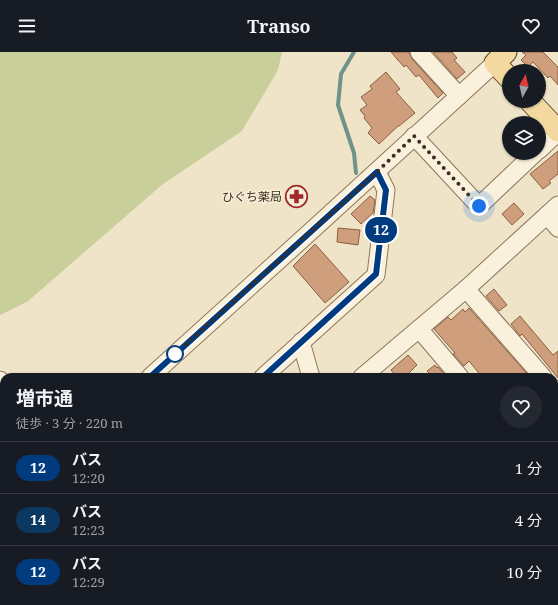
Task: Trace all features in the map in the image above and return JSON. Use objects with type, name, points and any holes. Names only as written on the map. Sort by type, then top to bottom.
[{"type":"main road","points":[[537,108],[558,131]]},
{"type":"street","points":[[419,52],[459,96]]},
{"type":"street","points":[[154,373],[377,172],[414,136],[501,57]]},
{"type":"street","points":[[546,143],[558,131]]},
{"type":"street","points":[[414,136],[479,206],[528,160]]},
{"type":"street","points":[[267,373],[376,274],[386,190],[377,172]]},
{"type":"street","points":[[367,373],[466,289],[553,210],[558,228]]},
{"type":"street","points":[[466,289],[540,373]]},
{"type":"street","points":[[419,329],[457,373]]},
{"type":"street","points":[[301,342],[310,373]]},
{"type":"green space","points":[[0,52],[282,52],[278,70],[242,131],[163,184],[27,302],[0,315]]},
{"type":"building","points":[[391,52],[409,52],[412,59],[443,93],[438,98],[419,75],[416,77],[406,65],[404,67]]},
{"type":"building","points":[[433,52],[452,52],[457,58],[454,60],[465,72],[457,79]]},
{"type":"building","points":[[522,52],[543,52],[558,67],[558,85],[550,76],[548,78],[546,76],[546,64],[535,64],[533,62],[531,64],[525,64],[521,60],[526,55]]},
{"type":"building","points":[[386,72],[400,89],[396,92],[415,113],[398,126],[379,144],[368,133],[372,128],[360,110],[367,105],[361,97],[372,89],[370,86]]},
{"type":"building","points":[[558,151],[558,174],[549,181],[551,183],[543,189],[530,174]]},
{"type":"building","points":[[370,196],[375,200],[373,213],[361,224],[351,214]]},
{"type":"building","points":[[514,203],[524,214],[512,225],[502,214]]},
{"type":"building","points":[[338,228],[360,230],[358,245],[337,242]]},
{"type":"building","points":[[315,244],[349,282],[325,303],[293,266]]},
{"type":"building","points":[[494,289],[507,305],[499,311],[486,296]]},
{"type":"building","points":[[469,308],[526,373],[479,373],[469,361],[464,366],[434,329],[448,317],[451,320],[463,309],[465,312]]},
{"type":"building","points":[[520,316],[553,355],[558,351],[558,373],[554,373],[522,334],[520,336],[511,324]]},
{"type":"building","points":[[408,355],[417,365],[409,373],[394,373],[391,370]]},
{"type":"building","points":[[435,365],[443,373],[429,373],[427,371]]},
{"type":"waterway","points":[[354,52],[341,74],[338,105],[354,153],[356,173]]},
{"type":"bus line","name":"12","points":[[154,373],[377,172],[386,190],[376,274],[267,373]]},
{"type":"place","name":"ひぐち薬局","points":[[297,196]]},
{"type":"route","points":[[175,354],[377,172],[414,136],[479,206]]}]
